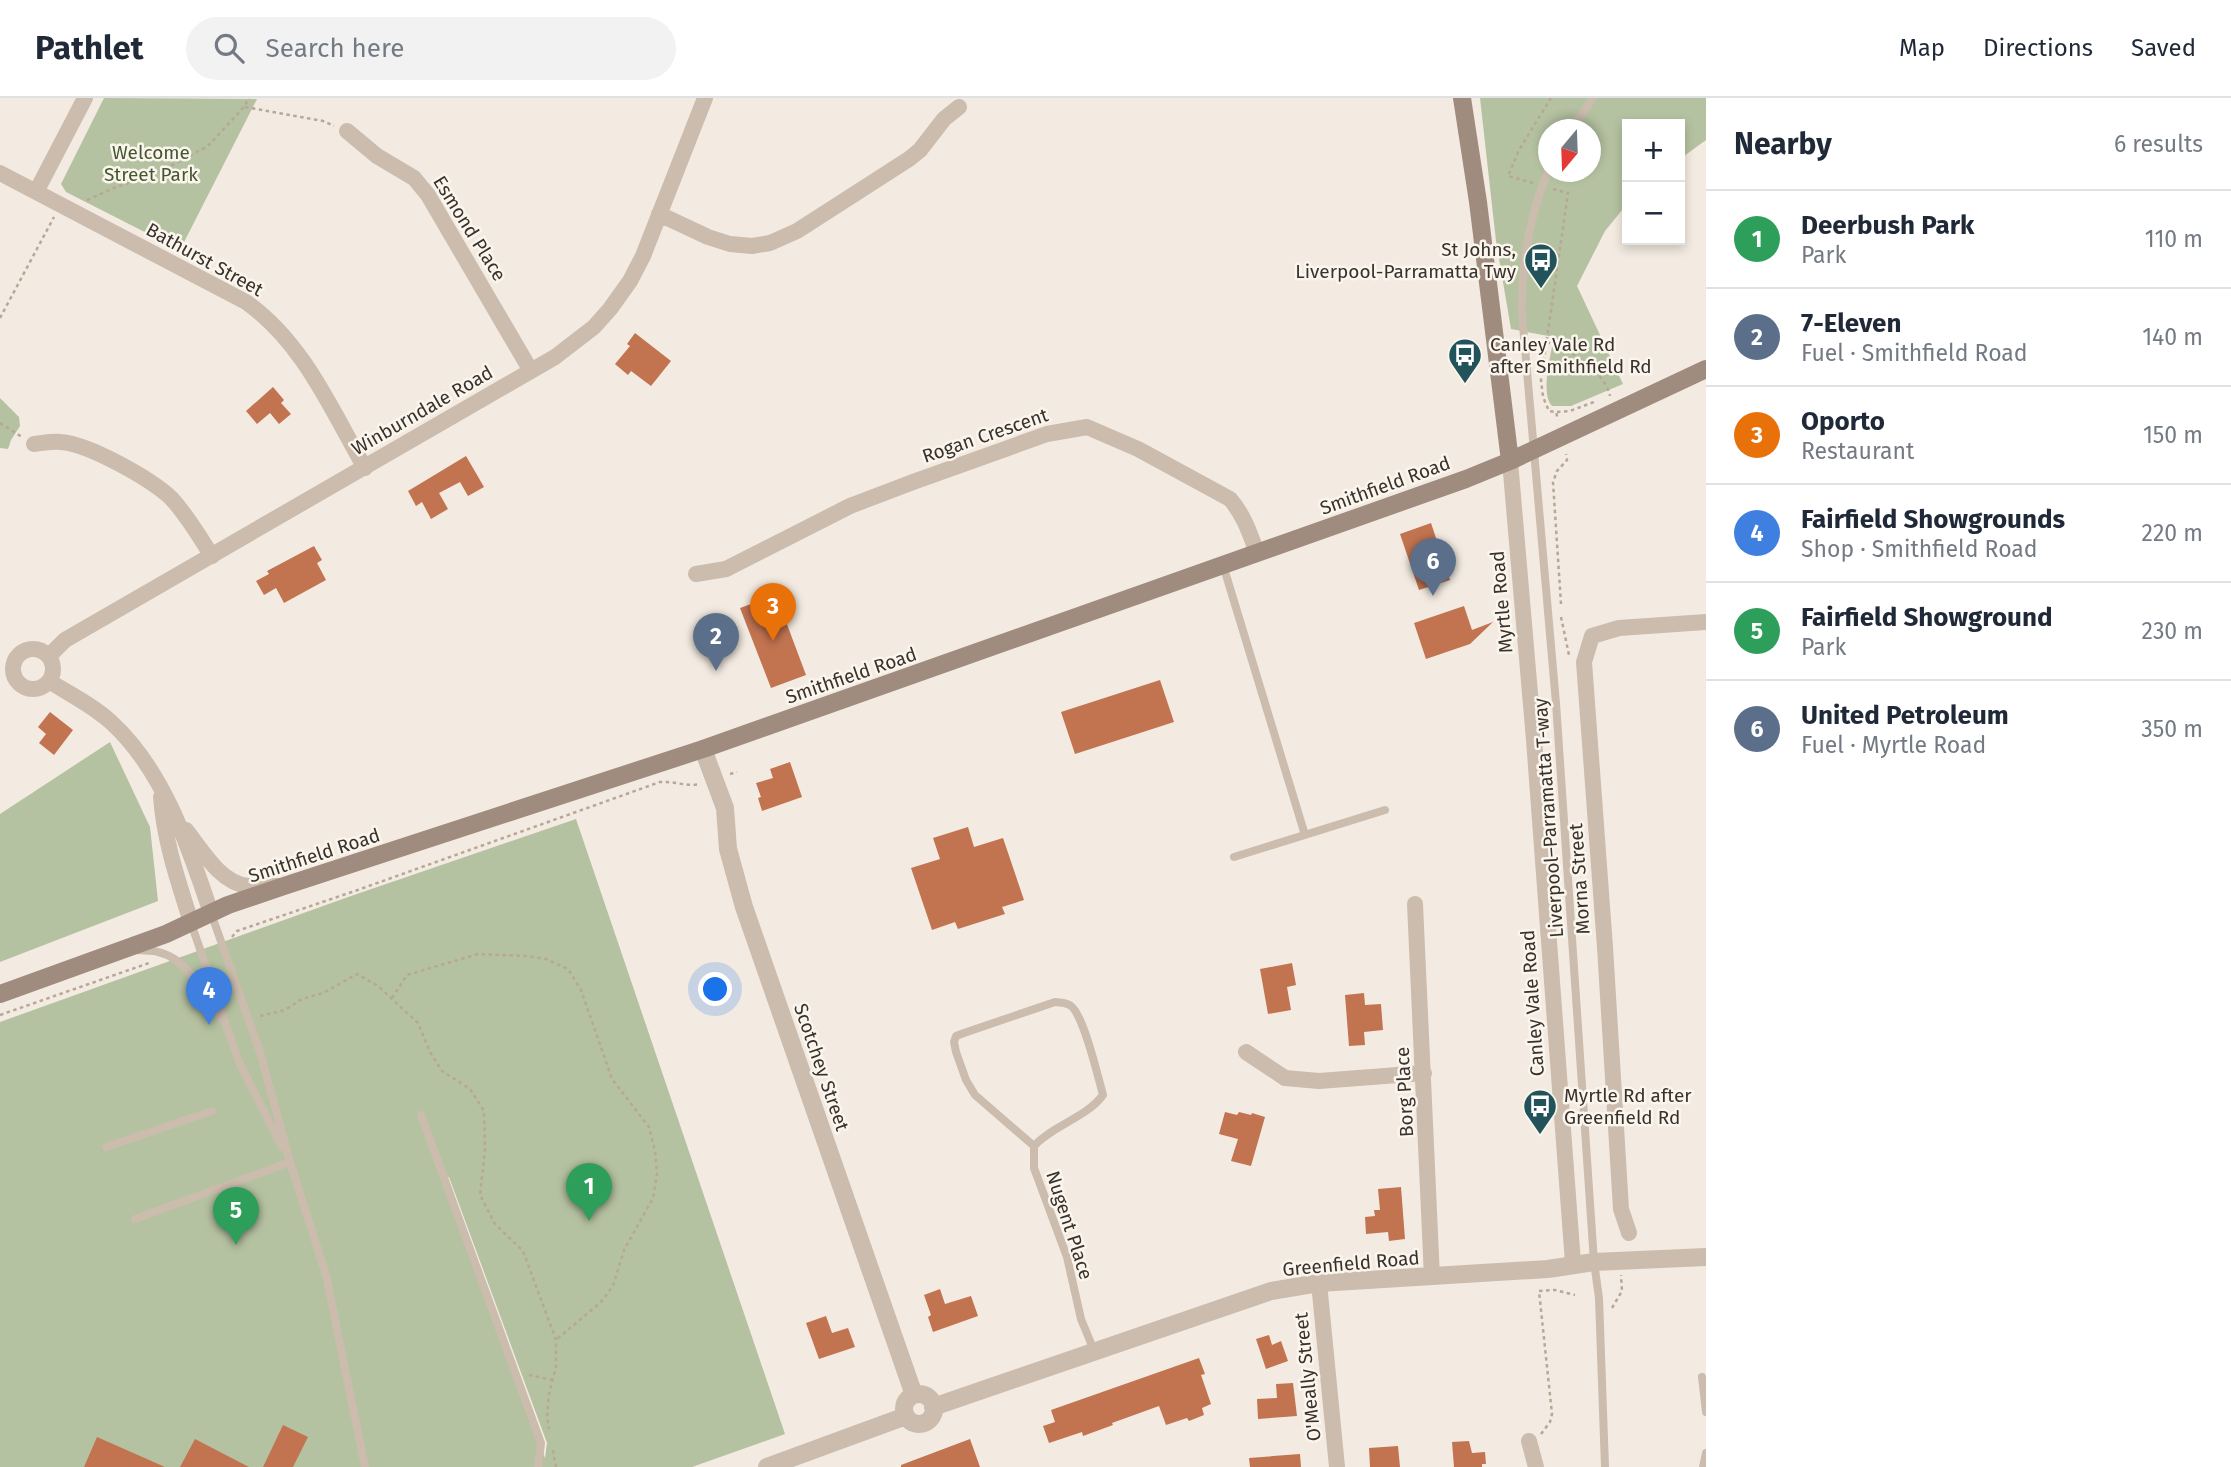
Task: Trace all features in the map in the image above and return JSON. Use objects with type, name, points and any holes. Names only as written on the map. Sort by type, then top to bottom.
[{"type":"main road","points":[[1462,98],[1480,215],[1510,461]]},
{"type":"main road","name":"Smithfield Road","points":[[0,994],[124,950],[284,886],[703,749],[1466,478],[1510,461],[1706,369]]},
{"type":"street","points":[[36,192],[85,98]]},
{"type":"street","name":"Winburndale Road","points":[[49,656],[65,640],[531,371],[585,336],[610,309],[636,269],[702,99]]},
{"type":"street","points":[[659,214],[708,237],[730,244],[752,246],[770,243],[797,231],[909,159],[920,150],[944,119],[959,107]]},
{"type":"street","name":"Esmond Place","points":[[347,131],[377,156],[406,173],[421,186],[531,371]]},
{"type":"street","name":"Bathurst Street","points":[[0,173],[246,302],[273,323],[302,358],[365,468]]},
{"type":"street","name":"Rogan Crescent","points":[[696,574],[726,569],[849,506],[1047,434],[1087,427],[1139,449],[1230,499],[1244,519],[1257,553]]},
{"type":"street","points":[[34,444],[60,442],[88,449],[150,482],[182,511],[212,556]]},
{"type":"street","name":"Myrtle Road","points":[[1510,461],[1534,740]]},
{"type":"street","name":"Morna Street","points":[[1629,1233],[1621,1209],[1584,662],[1592,636],[1619,628],[1706,622]]},
{"type":"street","points":[[29,649],[43,651],[49,656],[54,668],[50,681],[39,688],[26,688],[16,680],[13,668],[7,660],[29,649]]},
{"type":"street","points":[[50,681],[92,706],[112,723],[137,751],[178,820],[216,867],[235,882],[247,886],[284,886]]},
{"type":"street","name":"Canley Vale Road","points":[[1534,740],[1573,1263]]},
{"type":"street","name":"Scotchey Street","points":[[703,749],[725,808],[729,849],[744,907],[914,1395]]},
{"type":"street","points":[[161,791],[162,815],[174,869],[191,922]]},
{"type":"street","points":[[178,820],[211,913]]},
{"type":"street","name":"Borg Place","points":[[1415,904],[1432,1277]]},
{"type":"street","points":[[1246,1052],[1285,1077],[1319,1081],[1424,1073]]},
{"type":"street","name":"Greenfield Road","points":[[933,1407],[1271,1292],[1320,1283],[1548,1269],[1573,1263],[1706,1257]]},
{"type":"street","name":"O'Meally Street","points":[[1320,1283],[1337,1467]]},
{"type":"street","points":[[914,1395],[926,1397],[933,1407],[933,1414],[926,1422],[916,1424],[906,1416],[904,1405],[914,1395]]},
{"type":"street","points":[[767,1467],[906,1416]]},
{"type":"street","points":[[1528,1441],[1536,1467]]},
{"type":"lane","points":[[1579,119],[1593,98]]},
{"type":"lane","name":"Liverpool–Parramatta T-way","points":[[1544,182],[1528,237],[1522,288],[1524,338],[1556,703],[1598,1298],[1605,1467]]},
{"type":"lane","points":[[1223,565],[1305,835]]},
{"type":"lane","points":[[1234,857],[1385,810]]},
{"type":"lane","points":[[211,913],[260,1052],[290,1162],[326,1275],[365,1467]]},
{"type":"lane","points":[[191,922],[239,1062],[290,1162]]},
{"type":"lane","points":[[124,950],[159,952],[182,965],[228,1030]]},
{"type":"lane","points":[[1055,1003],[1067,1003],[1074,1008],[1082,1024],[1103,1095],[1084,1111],[1048,1133],[1034,1146],[975,1095],[966,1080],[954,1042],[956,1036],[964,1033],[1055,1003]]},
{"type":"lane","points":[[106,1147],[212,1111]]},
{"type":"lane","points":[[421,1115],[541,1443],[538,1467]]},
{"type":"lane","name":"Nugent Place","points":[[1034,1146],[1034,1168],[1067,1257],[1081,1319],[1095,1353]]},
{"type":"lane","points":[[135,1219],[290,1162]]},
{"type":"lane","points":[[1702,1377],[1706,1412]]},
{"type":"lane","points":[[1703,1467],[1706,1453]]},
{"type":"path","points":[[83,202],[116,187],[154,175],[208,146],[249,98]]},
{"type":"path","points":[[1526,182],[1508,176],[1519,149],[1551,98]]},
{"type":"path","points":[[244,107],[323,121],[347,131]]},
{"type":"path","points":[[1546,342],[1572,352],[1600,377],[1611,396],[1570,411],[1556,412],[1549,411],[1543,397],[1541,380],[1546,342],[1568,193],[1557,190]]},
{"type":"path","points":[[0,318],[56,215]]},
{"type":"path","points":[[0,423],[34,444]]},
{"type":"path","points":[[232,937],[237,931],[660,782],[672,781],[693,786],[704,783]]},
{"type":"path","points":[[392,998],[407,975],[478,954],[546,958],[568,969],[581,990],[612,1079],[649,1127],[657,1174],[653,1198],[624,1250],[613,1286],[601,1302],[556,1340]]},
{"type":"path","points":[[0,1015],[146,964],[160,963]]},
{"type":"path","points":[[1528,1441],[1544,1432],[1552,1414],[1539,1291],[1555,1290],[1575,1295]]},
{"type":"path","points":[[517,1376],[537,1376],[553,1380]]},
{"type":"green space","name":"Welcome Street Park","points":[[104,98],[257,99],[180,250],[66,192],[61,184]]},
{"type":"green space","points":[[1480,98],[1706,98],[1706,140],[1685,155],[1685,119],[1622,119],[1622,210],[1605,231],[1577,286],[1623,384],[1571,406],[1552,406],[1547,383],[1554,337],[1511,329],[1496,241]]},
{"type":"green space","points":[[0,398],[19,417],[20,426],[8,449],[0,448]]},
{"type":"green space","points":[[110,742],[150,827],[158,901],[0,962],[0,814]]},
{"type":"green space","points":[[576,819],[785,1434],[692,1467],[0,1467],[0,1022],[351,896]],"holes":[[[448,1177],[449,1177],[547,1443],[545,1458]]]},
{"type":"building","points":[[635,333],[671,361],[651,386],[631,371],[628,375],[615,364],[630,346],[627,344]]},
{"type":"building","points":[[273,387],[284,400],[281,403],[291,414],[279,424],[270,413],[257,424],[246,411]]},
{"type":"building","points":[[466,456],[484,487],[468,496],[460,482],[439,493],[448,509],[431,519],[422,502],[416,506],[408,491]]},
{"type":"building","points":[[1431,523],[1450,580],[1419,590],[1400,534]]},
{"type":"building","points":[[314,546],[322,560],[317,563],[326,580],[284,603],[276,588],[264,595],[256,581],[269,574],[267,571]]},
{"type":"building","points":[[776,595],[806,675],[771,688],[740,608]]},
{"type":"building","points":[[1464,606],[1472,630],[1493,622],[1470,644],[1426,659],[1414,623]]},
{"type":"building","points":[[1160,680],[1174,722],[1075,754],[1061,712]]},
{"type":"building","points":[[50,712],[73,730],[54,755],[39,743],[46,734],[38,727]]},
{"type":"building","points":[[790,762],[802,797],[762,811],[756,783],[773,778],[770,769]]},
{"type":"building","points":[[968,827],[974,847],[1003,838],[1024,900],[1002,907],[1005,914],[958,929],[955,922],[932,930],[911,868],[940,859],[933,838]]},
{"type":"building","points":[[1292,963],[1296,985],[1287,987],[1291,1010],[1268,1014],[1260,969]]},
{"type":"building","points":[[1364,993],[1365,1005],[1381,1004],[1383,1030],[1364,1032],[1365,1045],[1349,1046],[1345,995]]},
{"type":"building","points":[[1225,1112],[1237,1115],[1239,1112],[1252,1113],[1265,1117],[1251,1166],[1231,1161],[1238,1139],[1219,1134]]},
{"type":"building","points":[[1401,1187],[1405,1239],[1389,1241],[1388,1232],[1366,1234],[1365,1217],[1375,1216],[1374,1210],[1380,1210],[1378,1189]]},
{"type":"building","points":[[940,1289],[945,1304],[971,1296],[978,1316],[933,1332],[924,1295]]},
{"type":"building","points":[[826,1316],[832,1333],[848,1328],[855,1347],[819,1359],[806,1323]]},
{"type":"building","points":[[1269,1335],[1272,1345],[1281,1341],[1288,1361],[1266,1369],[1256,1339]]},
{"type":"building","points":[[1199,1358],[1205,1374],[1201,1375],[1211,1404],[1202,1408],[1204,1415],[1166,1425],[1159,1406],[1083,1436],[1082,1432],[1049,1443],[1043,1426],[1055,1422],[1051,1410]]},
{"type":"building","points":[[1293,1383],[1297,1416],[1258,1419],[1257,1399],[1277,1398],[1276,1384]]},
{"type":"building","points":[[283,1425],[308,1437],[293,1467],[263,1467]]},
{"type":"building","points":[[97,1437],[165,1467],[84,1467]]},
{"type":"building","points":[[195,1439],[249,1467],[180,1467]]},
{"type":"building","points":[[970,1439],[980,1467],[901,1467],[901,1465]]},
{"type":"building","points":[[1469,1441],[1472,1453],[1485,1452],[1486,1464],[1482,1464],[1482,1467],[1454,1467],[1452,1442]]},
{"type":"building","points":[[1398,1446],[1400,1467],[1370,1467],[1369,1448]]},
{"type":"building","points":[[1300,1454],[1301,1467],[1250,1467],[1249,1458]]},
{"type":"place","name":"St Johns, Liverpool-Parramatta Twy","points":[[1541,290]]},
{"type":"place","name":"Canley Vale Rd after Smithfield Rd","points":[[1465,385]]},
{"type":"place","name":"United Petroleum","points":[[1433,596]]},
{"type":"place","name":"Oporto","points":[[773,641]]},
{"type":"place","name":"7-Eleven","points":[[716,671]]},
{"type":"place","name":"Fairfield Showgrounds","points":[[209,1025]]},
{"type":"place","name":"Myrtle Rd after Greenfield Rd","points":[[1540,1136]]},
{"type":"place","name":"Deerbush Park","points":[[589,1221]]},
{"type":"place","name":"Fairfield Showground","points":[[236,1245]]}]
